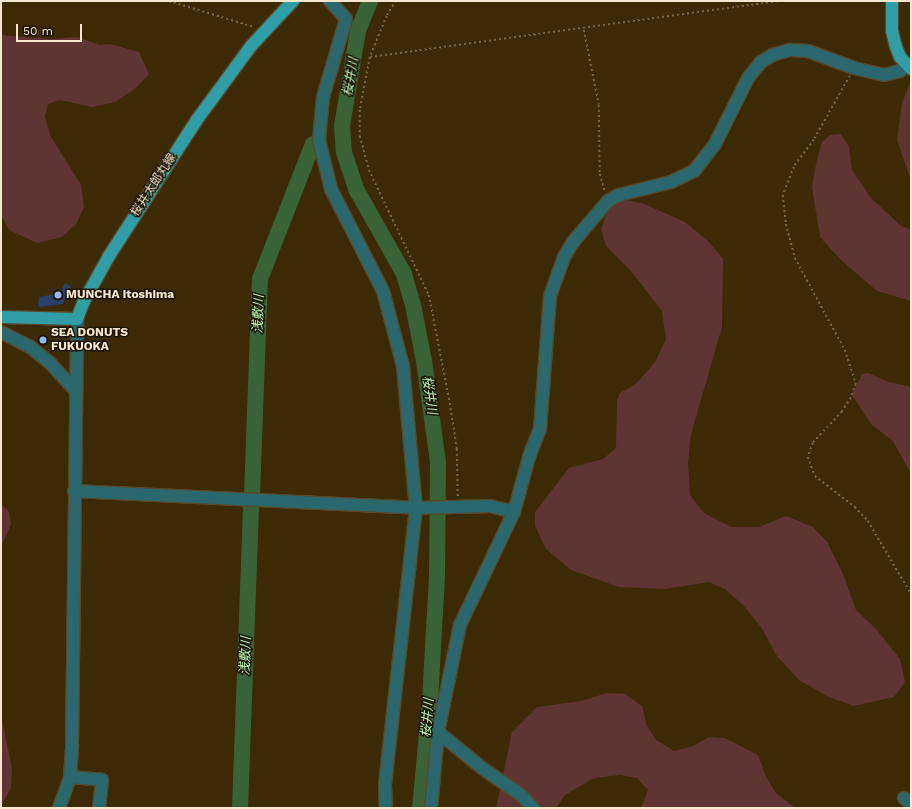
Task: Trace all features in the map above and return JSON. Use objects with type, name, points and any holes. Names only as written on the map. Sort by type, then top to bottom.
[{"type":"main road","name":"桜井太郎丸線","points":[[77,319],[84,301],[109,256],[222,82],[262,34],[293,1]]},
{"type":"main road","points":[[892,1],[892,31],[900,57],[909,67]]},
{"type":"main road","points":[[1,317],[77,319]]},
{"type":"street","points":[[330,1],[346,20],[323,97],[319,140],[331,189],[383,291],[403,366],[420,507],[385,785],[386,808]]},
{"type":"street","points":[[431,808],[438,732],[460,625],[514,512],[543,417],[547,315],[554,279],[573,242],[608,201],[619,195],[670,182],[694,171],[715,144],[748,78],[761,62],[772,55],[790,50],[803,50],[854,68],[884,75],[909,67]]},
{"type":"street","points":[[59,808],[70,777],[73,708],[74,491],[77,319]]},
{"type":"street","points":[[1,332],[29,346],[50,363],[76,392]]},
{"type":"street","points":[[74,491],[420,507],[458,505],[490,506],[514,512]]},
{"type":"street","points":[[438,732],[482,768],[521,795],[533,808]]},
{"type":"street","points":[[70,777],[102,780],[99,808]]},
{"type":"path","points":[[169,1],[253,26],[262,34]]},
{"type":"path","points":[[396,1],[386,16],[370,57],[360,110],[360,136],[372,177],[429,295],[440,344],[457,449],[458,505]]},
{"type":"path","points":[[370,57],[584,30],[779,1]]},
{"type":"path","points":[[584,30],[599,105],[600,174],[608,201]]},
{"type":"path","points":[[854,68],[814,140],[794,167],[784,195],[786,224],[795,258],[845,350],[856,384],[848,403],[814,443],[808,457],[815,476],[855,507],[868,521],[911,594]]},
{"type":"shaded area","points":[[1,35],[49,39],[77,37],[100,45],[110,44],[139,52],[149,74],[136,88],[115,102],[92,107],[60,100],[48,104],[45,117],[50,135],[81,185],[84,207],[76,224],[62,237],[37,243],[9,230],[1,215]]},
{"type":"shaded area","points":[[911,80],[911,181],[897,140],[902,103]]},
{"type":"shaded area","points":[[841,134],[849,147],[852,170],[871,198],[900,225],[911,230],[911,301],[877,291],[841,260],[820,237],[812,187],[817,159],[822,142],[830,135]]},
{"type":"shaded area","points":[[620,199],[642,203],[685,222],[707,240],[723,259],[722,327],[691,434],[688,463],[690,495],[704,513],[731,527],[759,527],[786,516],[813,527],[827,542],[843,574],[856,610],[876,629],[900,659],[905,682],[894,697],[854,706],[829,697],[799,680],[777,656],[761,627],[743,605],[725,589],[709,582],[665,589],[619,587],[571,570],[546,549],[535,526],[535,512],[569,468],[603,459],[616,448],[617,400],[620,393],[636,384],[655,362],[666,339],[662,311],[631,271],[606,246],[601,229],[610,203]]},
{"type":"shaded area","points":[[868,373],[889,382],[911,387],[911,474],[893,441],[872,425],[852,395],[862,374]]},
{"type":"shaded area","points":[[1,504],[9,512],[11,524],[1,547]]},
{"type":"shaded area","points":[[607,693],[625,694],[642,706],[647,726],[656,740],[674,751],[693,746],[709,737],[725,738],[758,755],[766,777],[776,793],[795,808],[641,808],[648,790],[637,778],[620,775],[594,778],[565,795],[556,808],[496,808],[512,732],[537,707],[581,701]]},
{"type":"shaded area","points":[[1,715],[12,768],[11,788],[1,806]]},
{"type":"building","name":"MUNCHA itoshima","points":[[65,283],[71,286],[63,304],[38,307],[39,297],[60,293]]},
{"type":"waterway","name":"桜井川","points":[[370,1],[358,31],[342,126],[344,152],[356,189],[404,274],[414,310],[424,361],[438,462],[437,576],[430,701],[420,808]]},
{"type":"waterway","name":"浅敷川","points":[[252,495],[260,279],[313,144]]},
{"type":"waterway","name":"浅敷川","points":[[240,808],[251,503]]},
{"type":"place","name":"MUNCHA itoshima","points":[[58,295]]},
{"type":"place","name":"SEA DONUTS FUKUOKA","points":[[43,340]]}]
